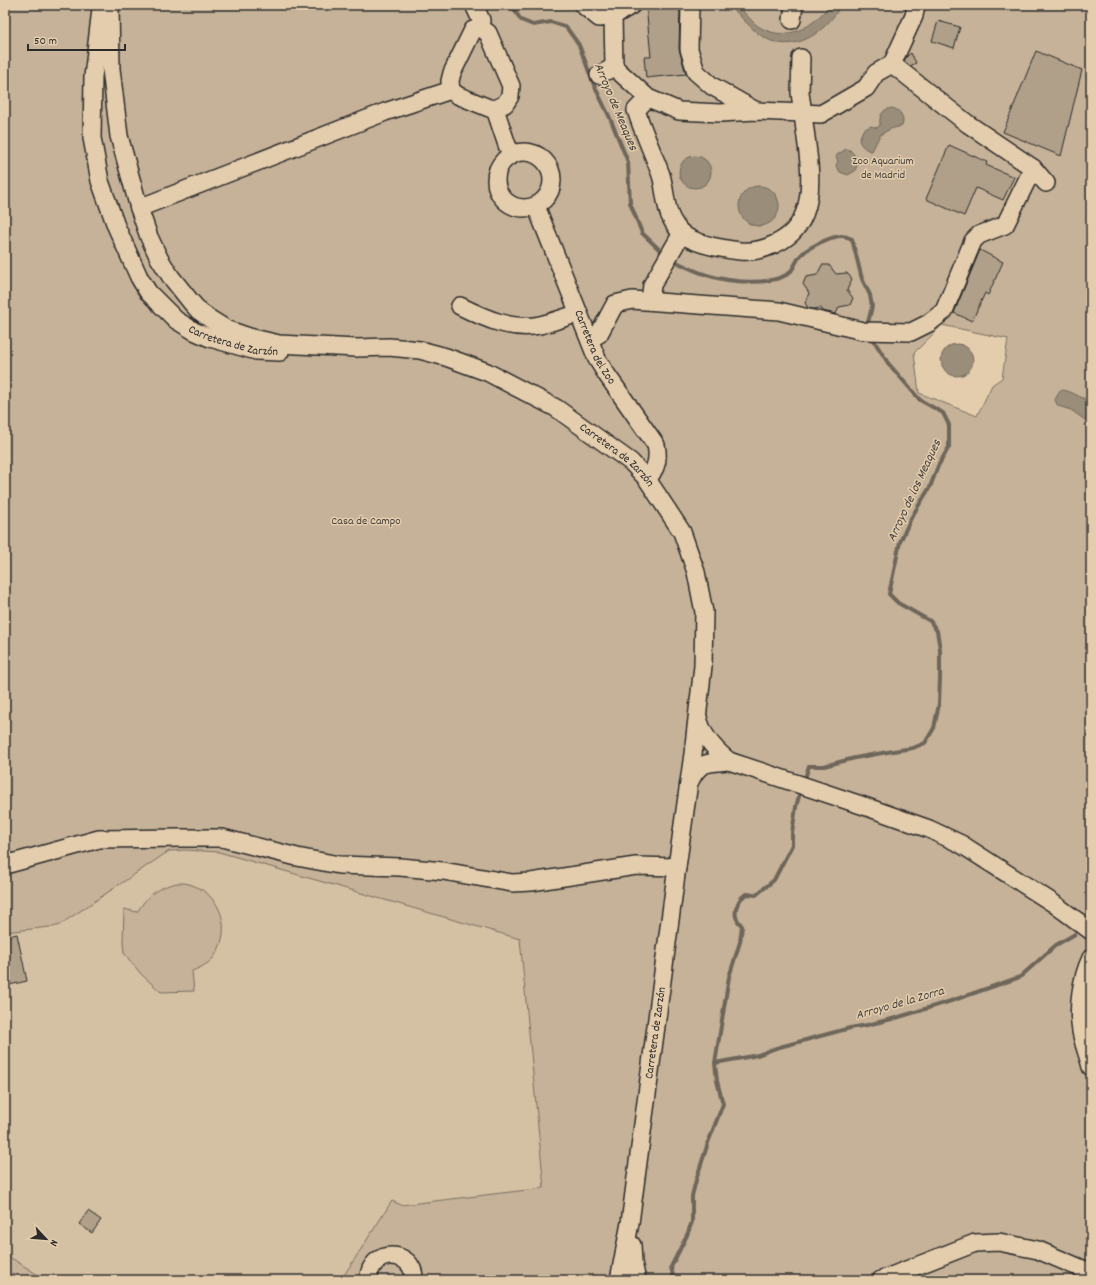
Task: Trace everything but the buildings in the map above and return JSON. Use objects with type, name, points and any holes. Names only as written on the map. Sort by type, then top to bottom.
[{"type":"street","name":"Carretera de Zarzón","points":[[101,5],[93,77],[92,138],[100,181],[116,226],[139,278],[148,292],[176,320],[194,331],[210,338],[256,351],[313,352],[389,347],[420,350],[446,357],[487,372],[556,408],[631,462],[648,479],[682,532],[696,572],[704,612],[703,666],[689,785],[630,1223],[619,1280]]},
{"type":"street","name":"Carretera de Zarzón","points":[[110,5],[111,69],[119,136],[139,208],[149,237],[159,258],[171,277],[199,311],[226,329],[249,337],[279,344],[356,348]]},
{"type":"street","points":[[474,5],[481,20],[481,28]]},
{"type":"street","points":[[583,5],[599,18],[613,16],[632,5]]},
{"type":"street","points":[[690,5],[689,50],[696,72],[712,86],[756,111]]},
{"type":"street","points":[[613,16],[607,71],[648,98],[679,111],[720,113],[756,111],[821,114],[866,88],[876,73],[892,64],[914,16],[916,5]]},
{"type":"street","points":[[481,28],[488,33],[511,86],[510,96],[505,104],[495,109],[457,95],[451,90],[450,81],[452,73],[473,30],[481,28]]},
{"type":"street","points":[[648,98],[636,110],[641,127],[661,176],[670,216],[682,233],[704,244],[725,249],[749,252],[763,250],[784,240],[799,225],[809,202],[810,182],[800,93],[801,58]]},
{"type":"street","points":[[892,64],[968,124],[1033,168],[1046,182]]},
{"type":"street","points":[[139,208],[384,112],[451,90]]},
{"type":"street","points":[[495,109],[507,145],[512,155]]},
{"type":"street","points":[[92,138],[96,129],[102,126],[106,126],[113,130],[119,136]]},
{"type":"street","points":[[521,152],[530,152],[545,161],[550,169],[553,178],[552,187],[548,195],[536,206],[526,209],[509,205],[498,192],[496,174],[499,166],[512,155],[521,152]]},
{"type":"street","points":[[590,339],[599,334],[615,304],[627,301],[650,300],[678,304],[779,310],[863,331],[910,332],[929,323],[944,311],[972,241],[979,236],[1005,225],[1033,168]]},
{"type":"street","name":"Carretera del Zoo","points":[[536,206],[597,359],[656,445],[658,450],[657,466],[653,474],[648,479]]},
{"type":"street","points":[[650,300],[652,285],[682,233]]},
{"type":"street","points":[[148,292],[159,296],[165,296],[172,289],[171,277]]},
{"type":"street","points":[[460,306],[486,319],[517,326],[540,325],[578,313]]},
{"type":"street","name":"Carretera de Zarzón","points":[[689,785],[698,767],[725,758],[704,735],[698,716]]},
{"type":"street","points":[[693,754],[697,750],[702,749],[780,778],[929,829],[962,844],[1053,903],[1091,931]]},
{"type":"street","points":[[5,865],[98,839],[222,838],[297,857],[339,865],[400,867],[443,871],[512,882],[531,882],[636,866],[677,867]]},
{"type":"street","points":[[1091,958],[1087,966],[1080,992],[1081,1030],[1091,1067]]},
{"type":"street","points":[[630,1223],[633,1263],[638,1280]]},
{"type":"street","points":[[881,1280],[975,1242],[999,1242],[1038,1250],[1069,1264],[1085,1270],[1091,1270]]},
{"type":"street","points":[[369,1280],[370,1272],[377,1261],[394,1256],[406,1260],[413,1272],[414,1280]]},
{"type":"street","points":[[1069,1264],[1084,1280]]},
{"type":"shaded area","points":[[729,5],[737,5],[754,23],[761,28],[783,34],[798,31],[812,23],[826,10],[829,5],[841,5],[835,15],[819,31],[809,38],[788,44],[776,43],[760,35]]},
{"type":"shaded area","points":[[892,108],[900,112],[902,115],[902,126],[890,129],[880,135],[872,151],[864,148],[859,140],[863,130],[871,126],[877,128],[880,125],[880,119],[884,111]]},
{"type":"shaded area","points":[[846,149],[850,150],[859,160],[855,171],[848,175],[840,172],[836,166],[838,160],[836,158],[837,155]]},
{"type":"shaded area","points":[[692,156],[698,156],[708,163],[711,172],[710,178],[704,185],[698,188],[692,188],[682,181],[679,175],[679,169],[686,159]]},
{"type":"shaded area","points":[[763,186],[770,189],[776,195],[779,206],[778,214],[770,223],[763,226],[755,226],[748,223],[740,214],[739,202],[742,195],[751,187]]},
{"type":"shaded area","points":[[954,344],[960,344],[970,351],[973,360],[972,366],[966,373],[960,376],[954,376],[944,369],[941,363],[941,357],[948,347]]},
{"type":"shaded area","points":[[1060,390],[1069,391],[1091,400],[1091,421],[1085,420],[1071,410],[1058,406],[1055,400]]},
{"type":"shaded area","points":[[186,850],[219,852],[520,939],[544,1188],[401,1205],[392,1201],[341,1280],[46,1280],[5,1254],[5,932],[58,926],[169,851]]},
{"type":"green space","name":"Casa de Campo","points":[[5,5],[1091,5],[1091,1280],[341,1280],[392,1201],[401,1205],[544,1188],[520,939],[219,852],[186,850],[169,851],[58,926],[5,932]],"holes":[[[942,325],[1008,339],[1002,378],[992,385],[977,416],[919,393],[914,353]]]},
{"type":"green space","points":[[177,883],[188,884],[199,888],[214,901],[222,918],[222,938],[218,950],[212,959],[203,966],[192,971],[194,991],[161,992],[141,974],[124,953],[124,909],[137,912],[149,896],[164,887]]},
{"type":"green space","points":[[5,1254],[46,1280],[5,1280]]},
{"type":"waterway","name":"Arroyo de Meaques","points":[[511,5],[521,20],[533,25],[551,22],[566,27],[579,45],[594,85],[610,118],[628,162],[630,203],[642,233],[663,253]]},
{"type":"waterway","name":"Arroyo de Meaques","points":[[671,259],[695,271],[718,278],[749,282],[771,280],[788,274],[805,251],[821,242],[839,236],[852,239],[862,279],[870,295],[872,307],[867,326]]},
{"type":"waterway","name":"Arroyo de los Meaques","points":[[804,781],[809,766],[824,766],[855,758],[913,748],[925,743],[934,728],[939,704],[940,649],[937,631],[930,621],[898,603],[889,594],[900,542],[911,518],[930,487],[938,466],[949,447],[949,425],[943,413],[920,400],[888,363],[871,336]]},
{"type":"waterway","name":"Arroyo de los Meaques","points":[[674,1280],[671,1267],[692,1222],[692,1196],[696,1180],[723,1104],[717,1081],[715,1063],[729,977],[740,942],[742,926],[736,917],[736,907],[741,898],[746,894],[756,895],[774,880],[792,845],[792,833],[796,807],[801,789]]},
{"type":"waterway","name":"Arroyo de la Zorra","points":[[715,1063],[758,1055],[776,1048],[850,1028],[896,1018],[1020,977],[1056,945],[1075,934]]},
{"type":"park label","name":"Zoo Aquarium de Madrid","points":[[883,168]]}]
